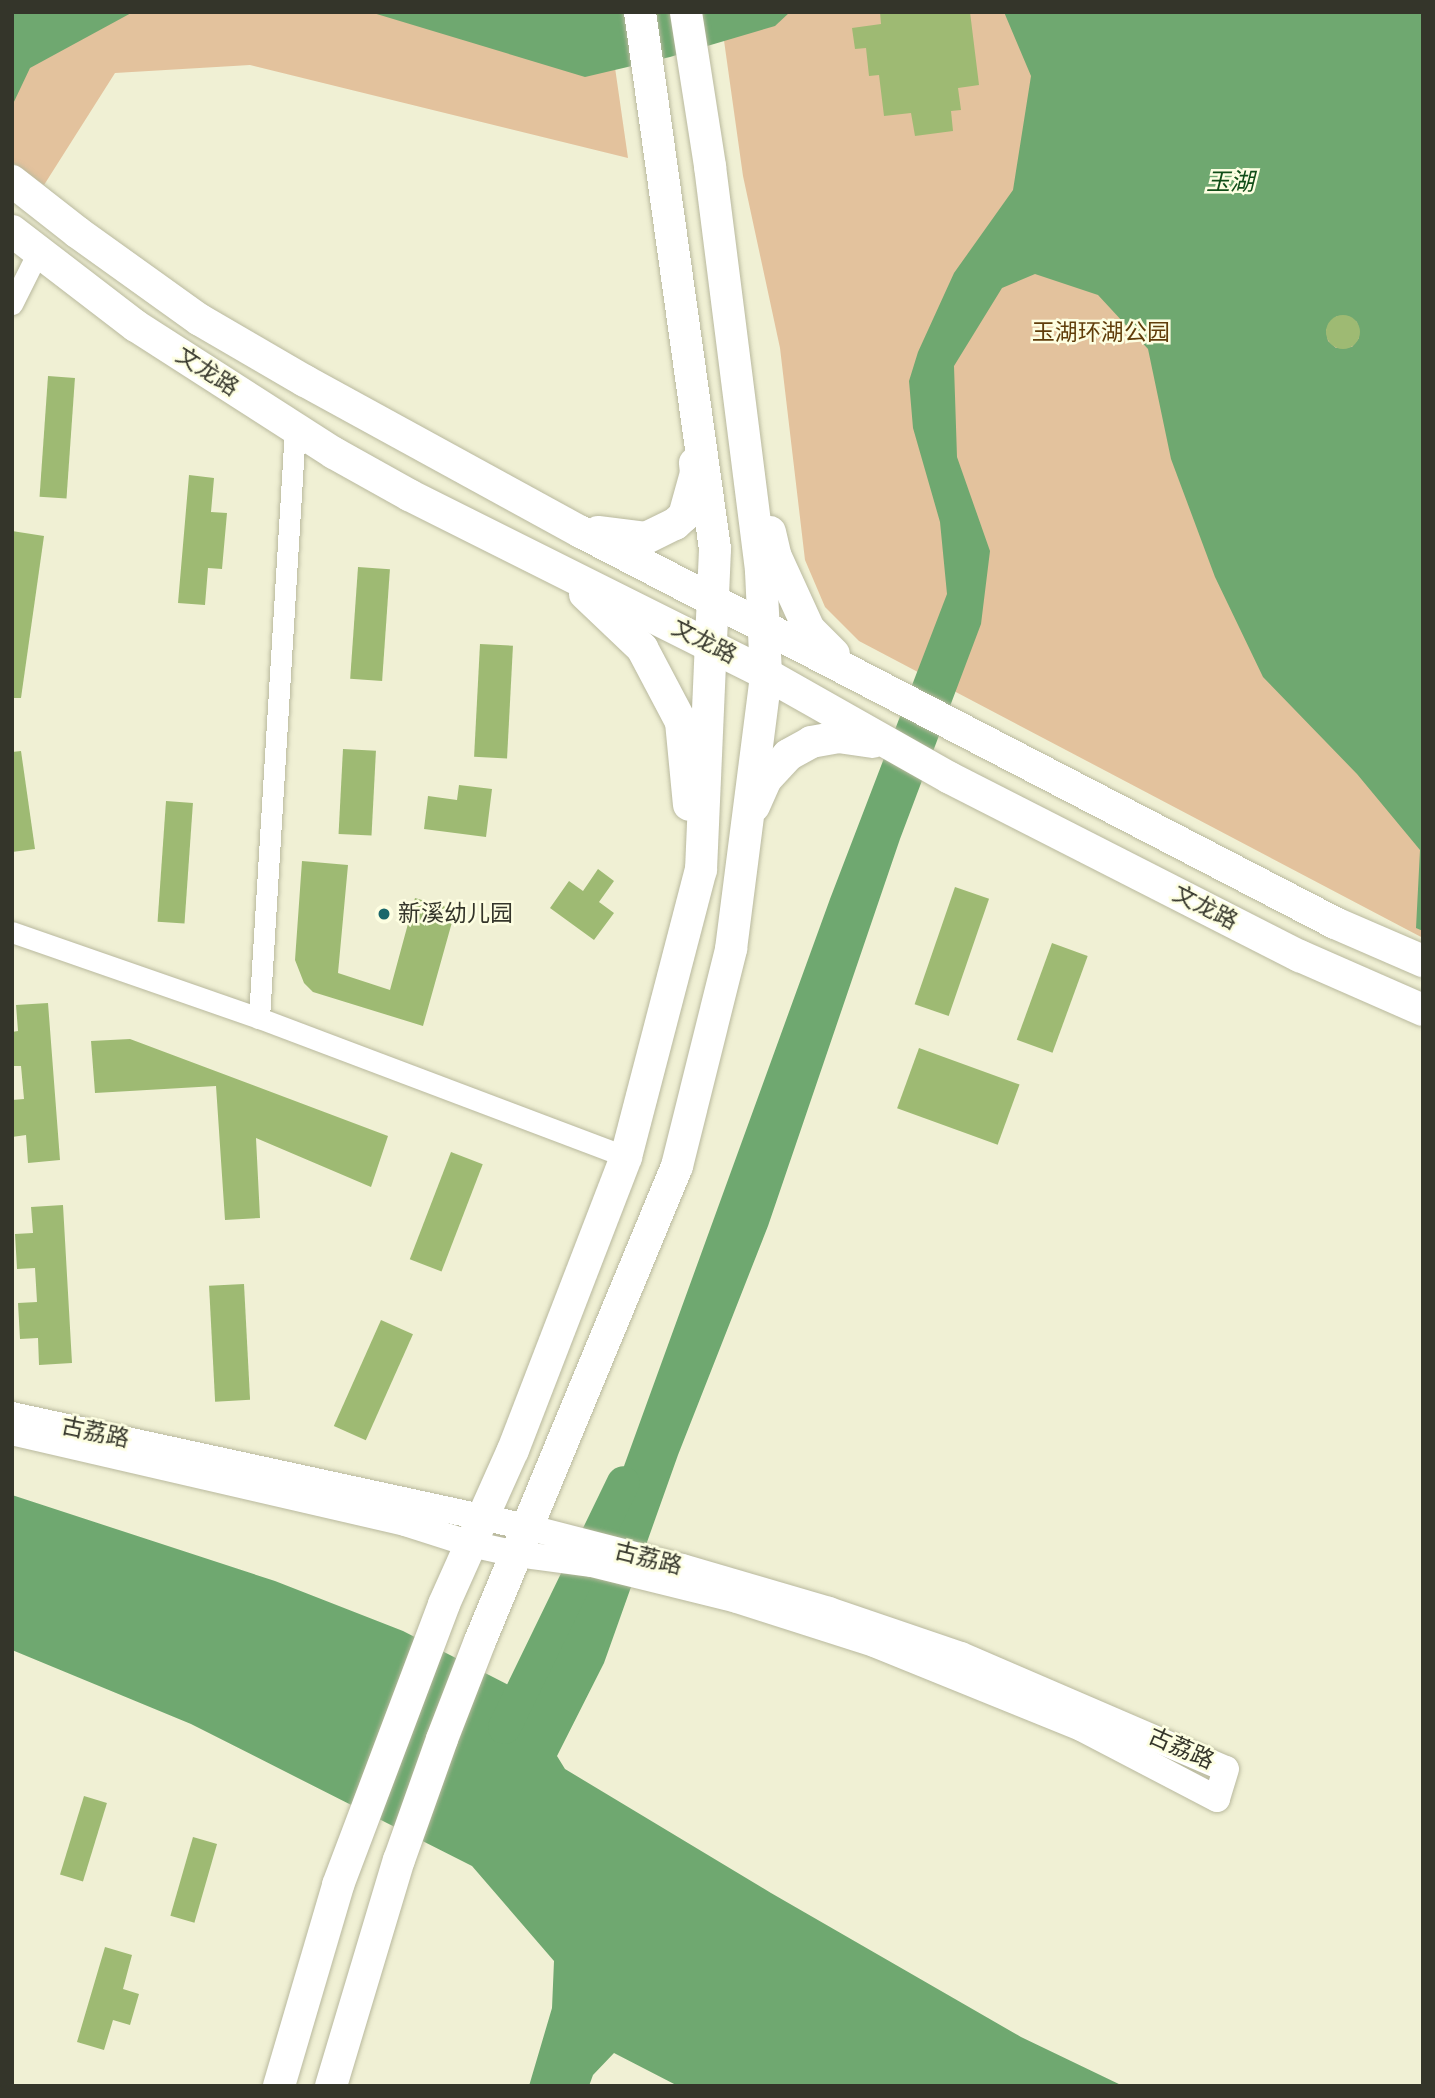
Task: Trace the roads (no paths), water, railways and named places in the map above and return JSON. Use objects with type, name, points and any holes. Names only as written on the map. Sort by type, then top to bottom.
[{"type":"main road","points":[[279,2086],[338,1885],[444,1604],[513,1450],[626,1157],[701,870],[713,646],[715,549],[640,12]]},
{"type":"main road","points":[[331,2086],[404,1845],[480,1641],[677,1166],[731,949],[766,674],[761,570],[710,166],[686,12]]},
{"type":"main road","name":"文龙路","points":[[17,184],[77,232],[200,320],[304,382],[566,524],[1335,923],[1423,961]]},
{"type":"main road","name":"文龙路","points":[[12,231],[136,326],[295,429],[409,495],[713,646],[887,744],[1300,956],[1423,1010]]},
{"type":"main road","points":[[566,524],[616,537],[646,538],[675,524],[684,516],[696,473],[685,329]]},
{"type":"main road","points":[[744,434],[776,557],[808,629],[853,673]]},
{"type":"main road","points":[[562,571],[642,648],[681,722],[690,821],[684,934]]},
{"type":"main road","points":[[747,820],[766,779],[788,755],[811,742],[838,737],[887,744]]},
{"type":"street","points":[[12,304],[40,250]]},
{"type":"street","points":[[259,1018],[295,429]]},
{"type":"street","points":[[12,932],[259,1018],[626,1157]]},
{"type":"street","name":"古荔路","points":[[12,1415],[476,1531],[682,1567],[816,1606],[961,1655],[1226,1769],[1217,1799],[1081,1728],[874,1644],[724,1597],[592,1564],[522,1541]]},
{"type":"street","name":"古荔路","points":[[12,1432],[405,1523],[476,1531]]},
{"type":"water","points":[[12,12],[133,12],[30,68],[12,106]]},
{"type":"water","points":[[370,12],[790,12],[775,26],[670,57],[585,77]]},
{"type":"water","name":"玉湖","points":[[1004,12],[1423,12],[1423,931],[1416,928],[1420,850],[1357,774],[1263,677],[1215,577],[1171,459],[1148,349],[1098,295],[1035,274],[1002,288],[954,366],[957,457],[990,551],[981,624],[900,839],[768,1226],[678,1455],[604,1663],[557,1756],[565,1769],[771,1893],[1021,2037],[1123,2086],[678,2086],[614,2053],[593,2075],[589,2086],[529,2086],[552,2008],[554,1961],[472,1866],[191,1724],[12,1650],[12,1495],[275,1581],[403,1631],[520,1691],[555,1656],[830,899],[947,594],[940,522],[913,428],[909,381],[918,352],[954,273],[1013,190],[1031,76]],"holes":[[[1337,316],[1348,316],[1357,322],[1359,338],[1352,347],[1336,348],[1328,341],[1326,330]]]},
{"type":"waterway","points":[[504,1727],[623,1482]]},
{"type":"place","name":"新溪幼儿园","points":[[384,914]]},
{"type":"park label","name":"玉湖环湖公园","points":[[1101,333]]}]
